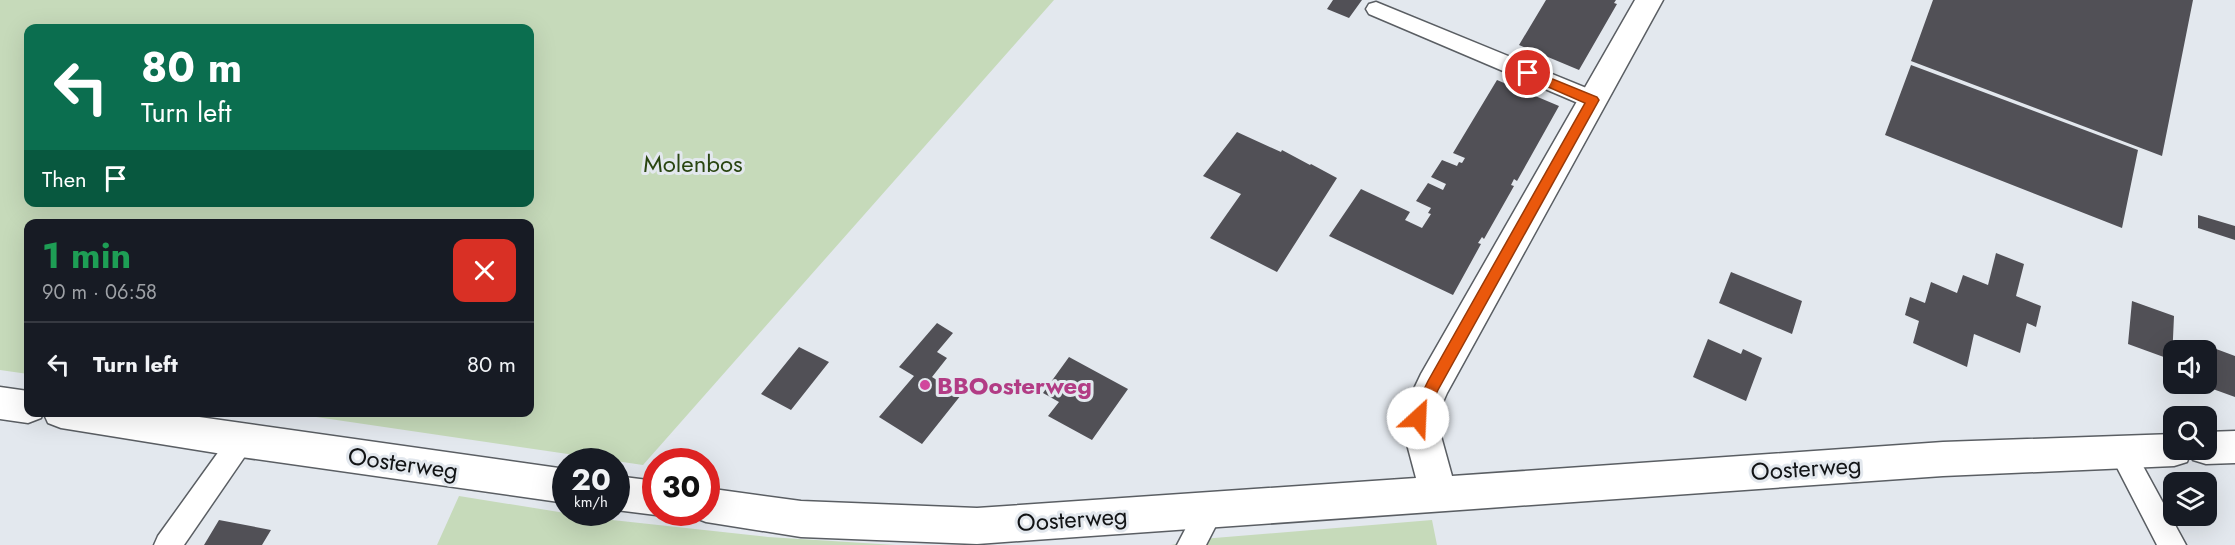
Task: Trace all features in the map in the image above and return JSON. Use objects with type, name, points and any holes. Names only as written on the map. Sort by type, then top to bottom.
[{"type":"street","points":[[1438,494],[1418,418],[1433,386],[1649,0]]},
{"type":"street","points":[[0,403],[24,406]]},
{"type":"street","name":"Oosterweg","points":[[92,417],[241,441],[552,484]]},
{"type":"street","points":[[2217,448],[2235,447]]},
{"type":"street","name":"Oosterweg","points":[[720,508],[801,519],[977,526],[1943,459],[2163,450]]},
{"type":"lane","points":[[1376,9],[1593,100]]},
{"type":"lane","points":[[168,545],[241,441]]},
{"type":"lane","points":[[2121,452],[2172,545]]},
{"type":"lane","points":[[1191,545],[1210,510]]},
{"type":"green space","name":"Molenbos","points":[[0,0],[1054,0],[658,448],[642,448],[642,465],[630,463],[630,448],[552,448],[552,452],[316,417],[534,417],[534,219],[24,219],[24,373],[0,370]]},
{"type":"green space","points":[[459,496],[552,511],[552,526],[630,526],[630,522],[642,523],[642,526],[667,526],[768,537],[896,545],[437,545]]},
{"type":"green space","points":[[1432,520],[1437,545],[1171,545],[1202,539]]},
{"type":"building","points":[[1333,0],[1362,0],[1349,18],[1327,9]]},
{"type":"building","points":[[1546,0],[1616,0],[1614,3],[1617,4],[1579,70],[1519,45]]},
{"type":"building","points":[[1933,0],[2193,0],[2162,156],[1911,61]]},
{"type":"building","points":[[1911,65],[2138,150],[2122,228],[1885,135]]},
{"type":"building","points":[[1497,80],[1559,106],[1517,181],[1514,179],[1511,185],[1514,186],[1484,239],[1482,237],[1478,243],[1481,244],[1453,295],[1329,236],[1361,189],[1410,212],[1405,220],[1422,228],[1431,214],[1428,213],[1431,208],[1416,201],[1428,183],[1443,190],[1446,184],[1431,177],[1442,160],[1457,166],[1459,162],[1462,163],[1465,158],[1453,153]]},
{"type":"building","points":[[1237,132],[1281,152],[1282,150],[1337,178],[1277,272],[1210,238],[1241,194],[1203,176]]},
{"type":"building","points":[[2198,215],[2235,226],[2235,240],[2198,228]]},
{"type":"building","points":[[1996,253],[2024,264],[2016,296],[2041,306],[2036,327],[2027,323],[2020,353],[1974,334],[1967,367],[1913,343],[1919,321],[1905,315],[1910,297],[1925,303],[1931,282],[1957,293],[1963,275],[1988,285]]},
{"type":"building","points":[[1731,272],[1802,301],[1792,334],[1719,303]]},
{"type":"building","points":[[2132,301],[2174,316],[2173,340],[2163,340],[2163,357],[2128,344]]},
{"type":"building","points":[[937,323],[953,333],[937,352],[947,358],[932,377],[961,395],[922,444],[879,417],[914,376],[899,367]]},
{"type":"building","points":[[1708,339],[1741,354],[1743,349],[1762,358],[1746,401],[1693,377]]},
{"type":"building","points":[[799,347],[829,362],[791,410],[761,394]]},
{"type":"building","points":[[2217,349],[2235,356],[2235,397],[2217,390]]},
{"type":"building","points":[[1069,357],[1128,389],[1092,440],[1048,416],[1059,402],[1043,393]]},
{"type":"building","points":[[219,520],[271,530],[262,545],[204,545]]},
{"type":"place","name":"BBOosterweg","points":[[925,385]]},
{"type":"route","points":[[1418,418],[1433,386],[1593,100],[1528,73]]}]
